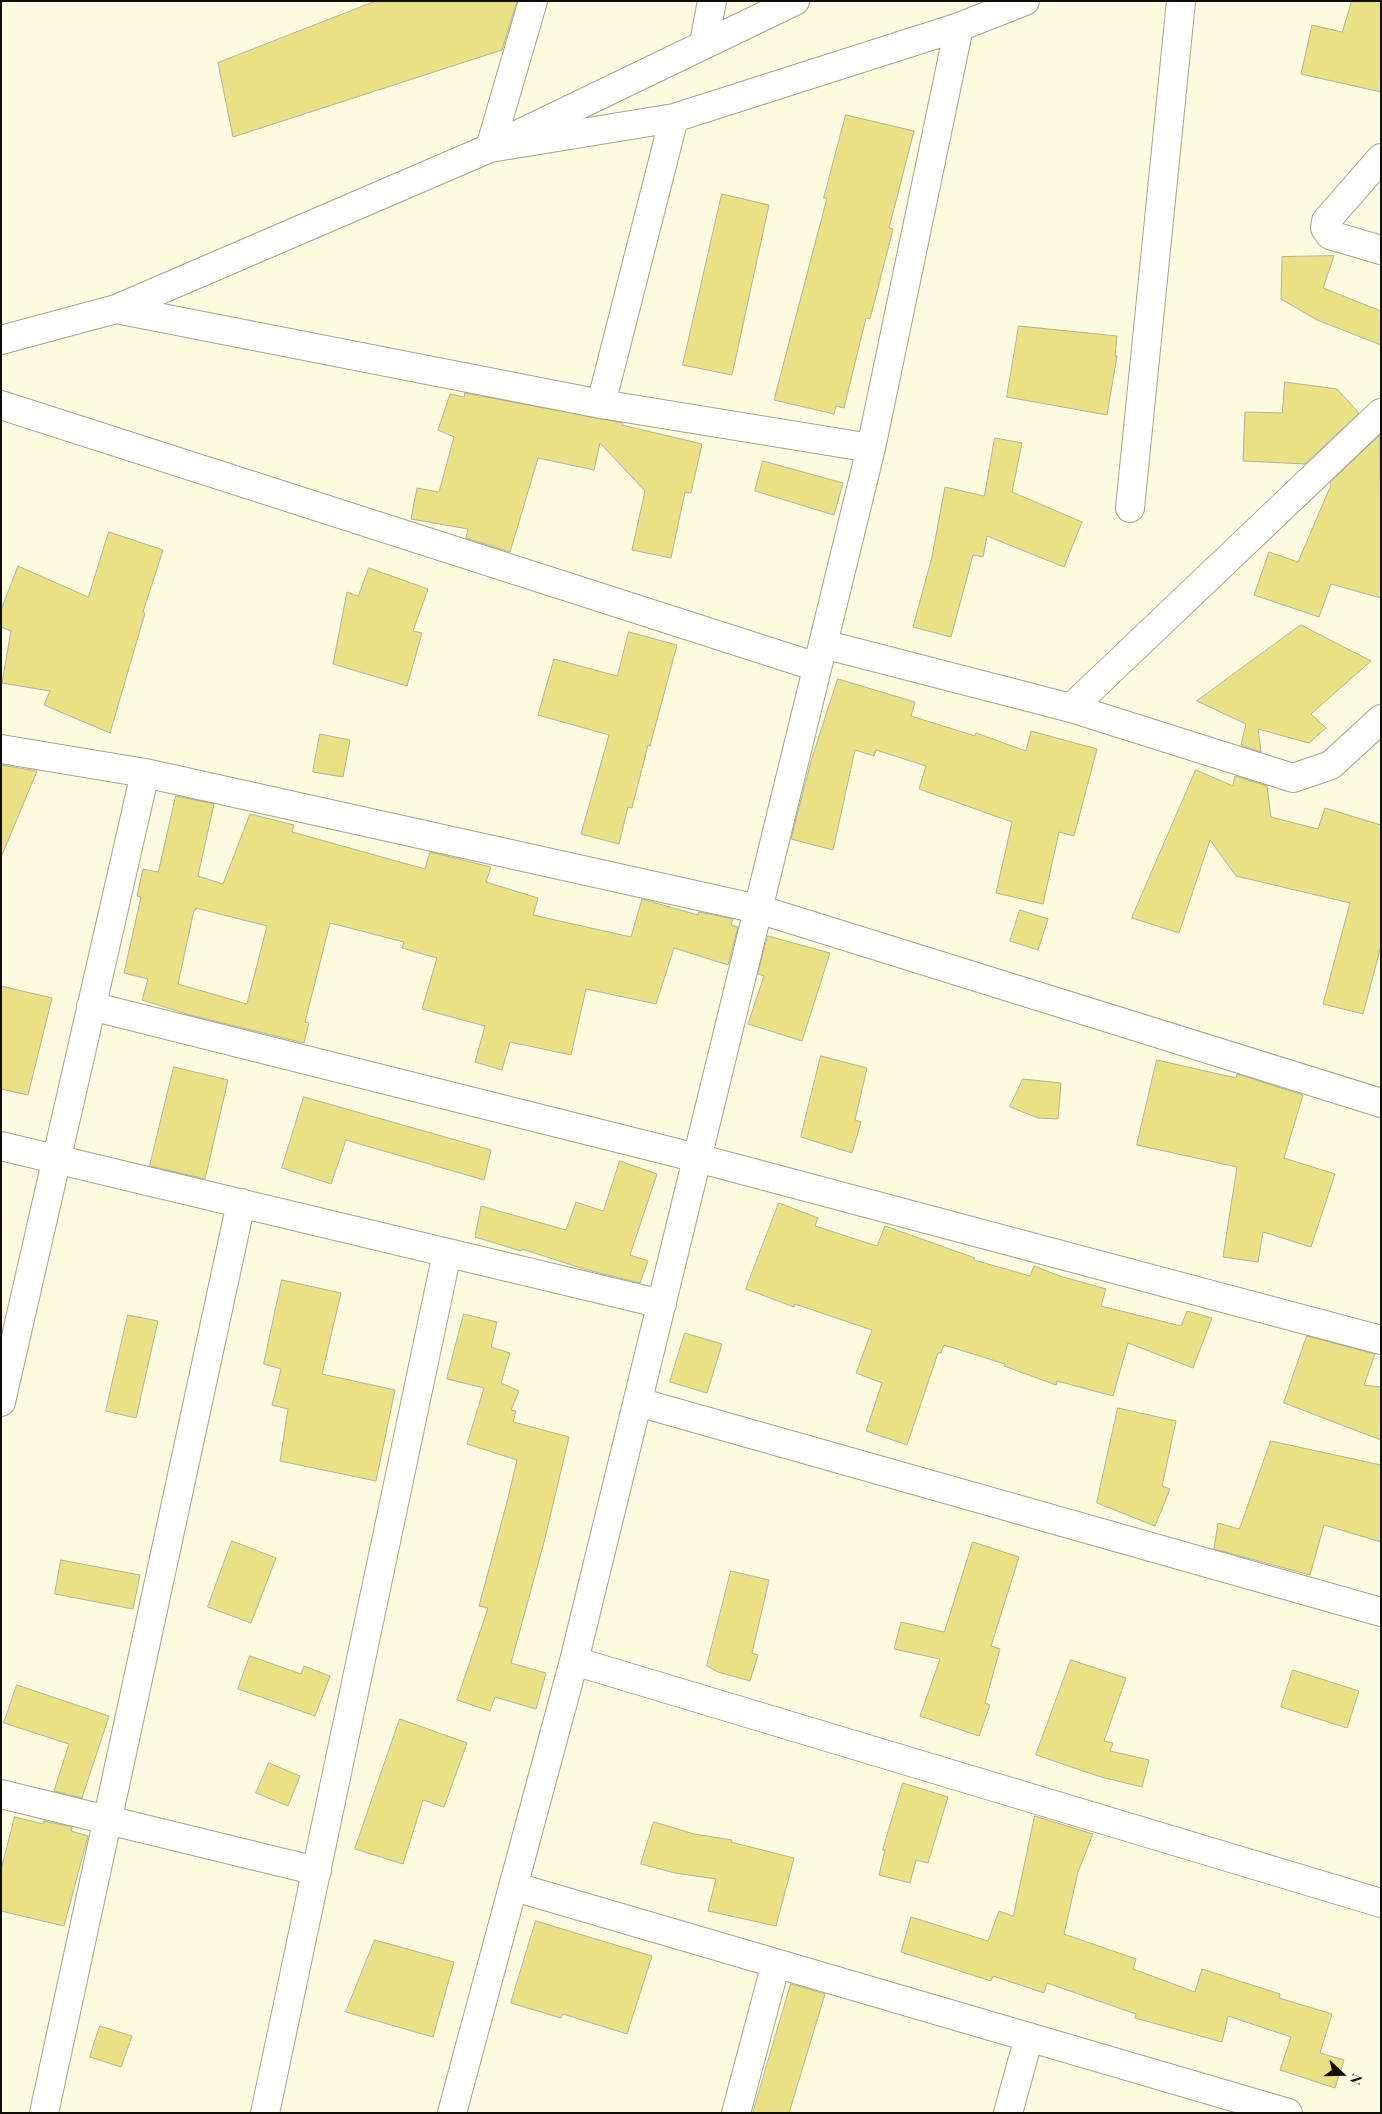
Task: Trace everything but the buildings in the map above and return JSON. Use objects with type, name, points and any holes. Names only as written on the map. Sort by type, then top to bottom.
[{"type":"street","points":[[490,148],[533,1]]},
{"type":"street","points":[[704,43],[712,1]]},
{"type":"street","points":[[1,340],[116,309],[490,148],[704,43],[795,1]]},
{"type":"street","points":[[490,148],[674,118],[960,27],[1025,1]]},
{"type":"street","points":[[1130,508],[1181,1]]},
{"type":"street","points":[[452,2113],[574,1661],[871,448],[960,27]]},
{"type":"street","points":[[601,404],[674,118]]},
{"type":"street","points":[[1381,158],[1326,221],[1325,228],[1330,235],[1381,250]]},
{"type":"street","points":[[116,309],[601,404],[871,448]]},
{"type":"street","points":[[1,405],[820,655],[1071,708],[1293,778],[1331,765],[1381,720]]},
{"type":"street","points":[[1071,708],[1381,412]]},
{"type":"street","points":[[1,749],[144,773],[758,909],[1381,1103]]},
{"type":"street","points":[[1,1402],[144,773]]},
{"type":"street","points":[[91,1006],[697,1158],[1381,1340]]},
{"type":"street","points":[[1,1146],[662,1304]]},
{"type":"street","points":[[44,2113],[241,1203]]},
{"type":"street","points":[[265,2113],[447,1252]]},
{"type":"street","points":[[638,1402],[1381,1612]]},
{"type":"street","points":[[574,1661],[1381,1903]]},
{"type":"street","points":[[1,1794],[316,1871]]},
{"type":"street","points":[[514,1887],[1288,2113]]},
{"type":"street","points":[[736,2113],[776,1963]]},
{"type":"street","points":[[1008,2113],[1030,2037]]}]
